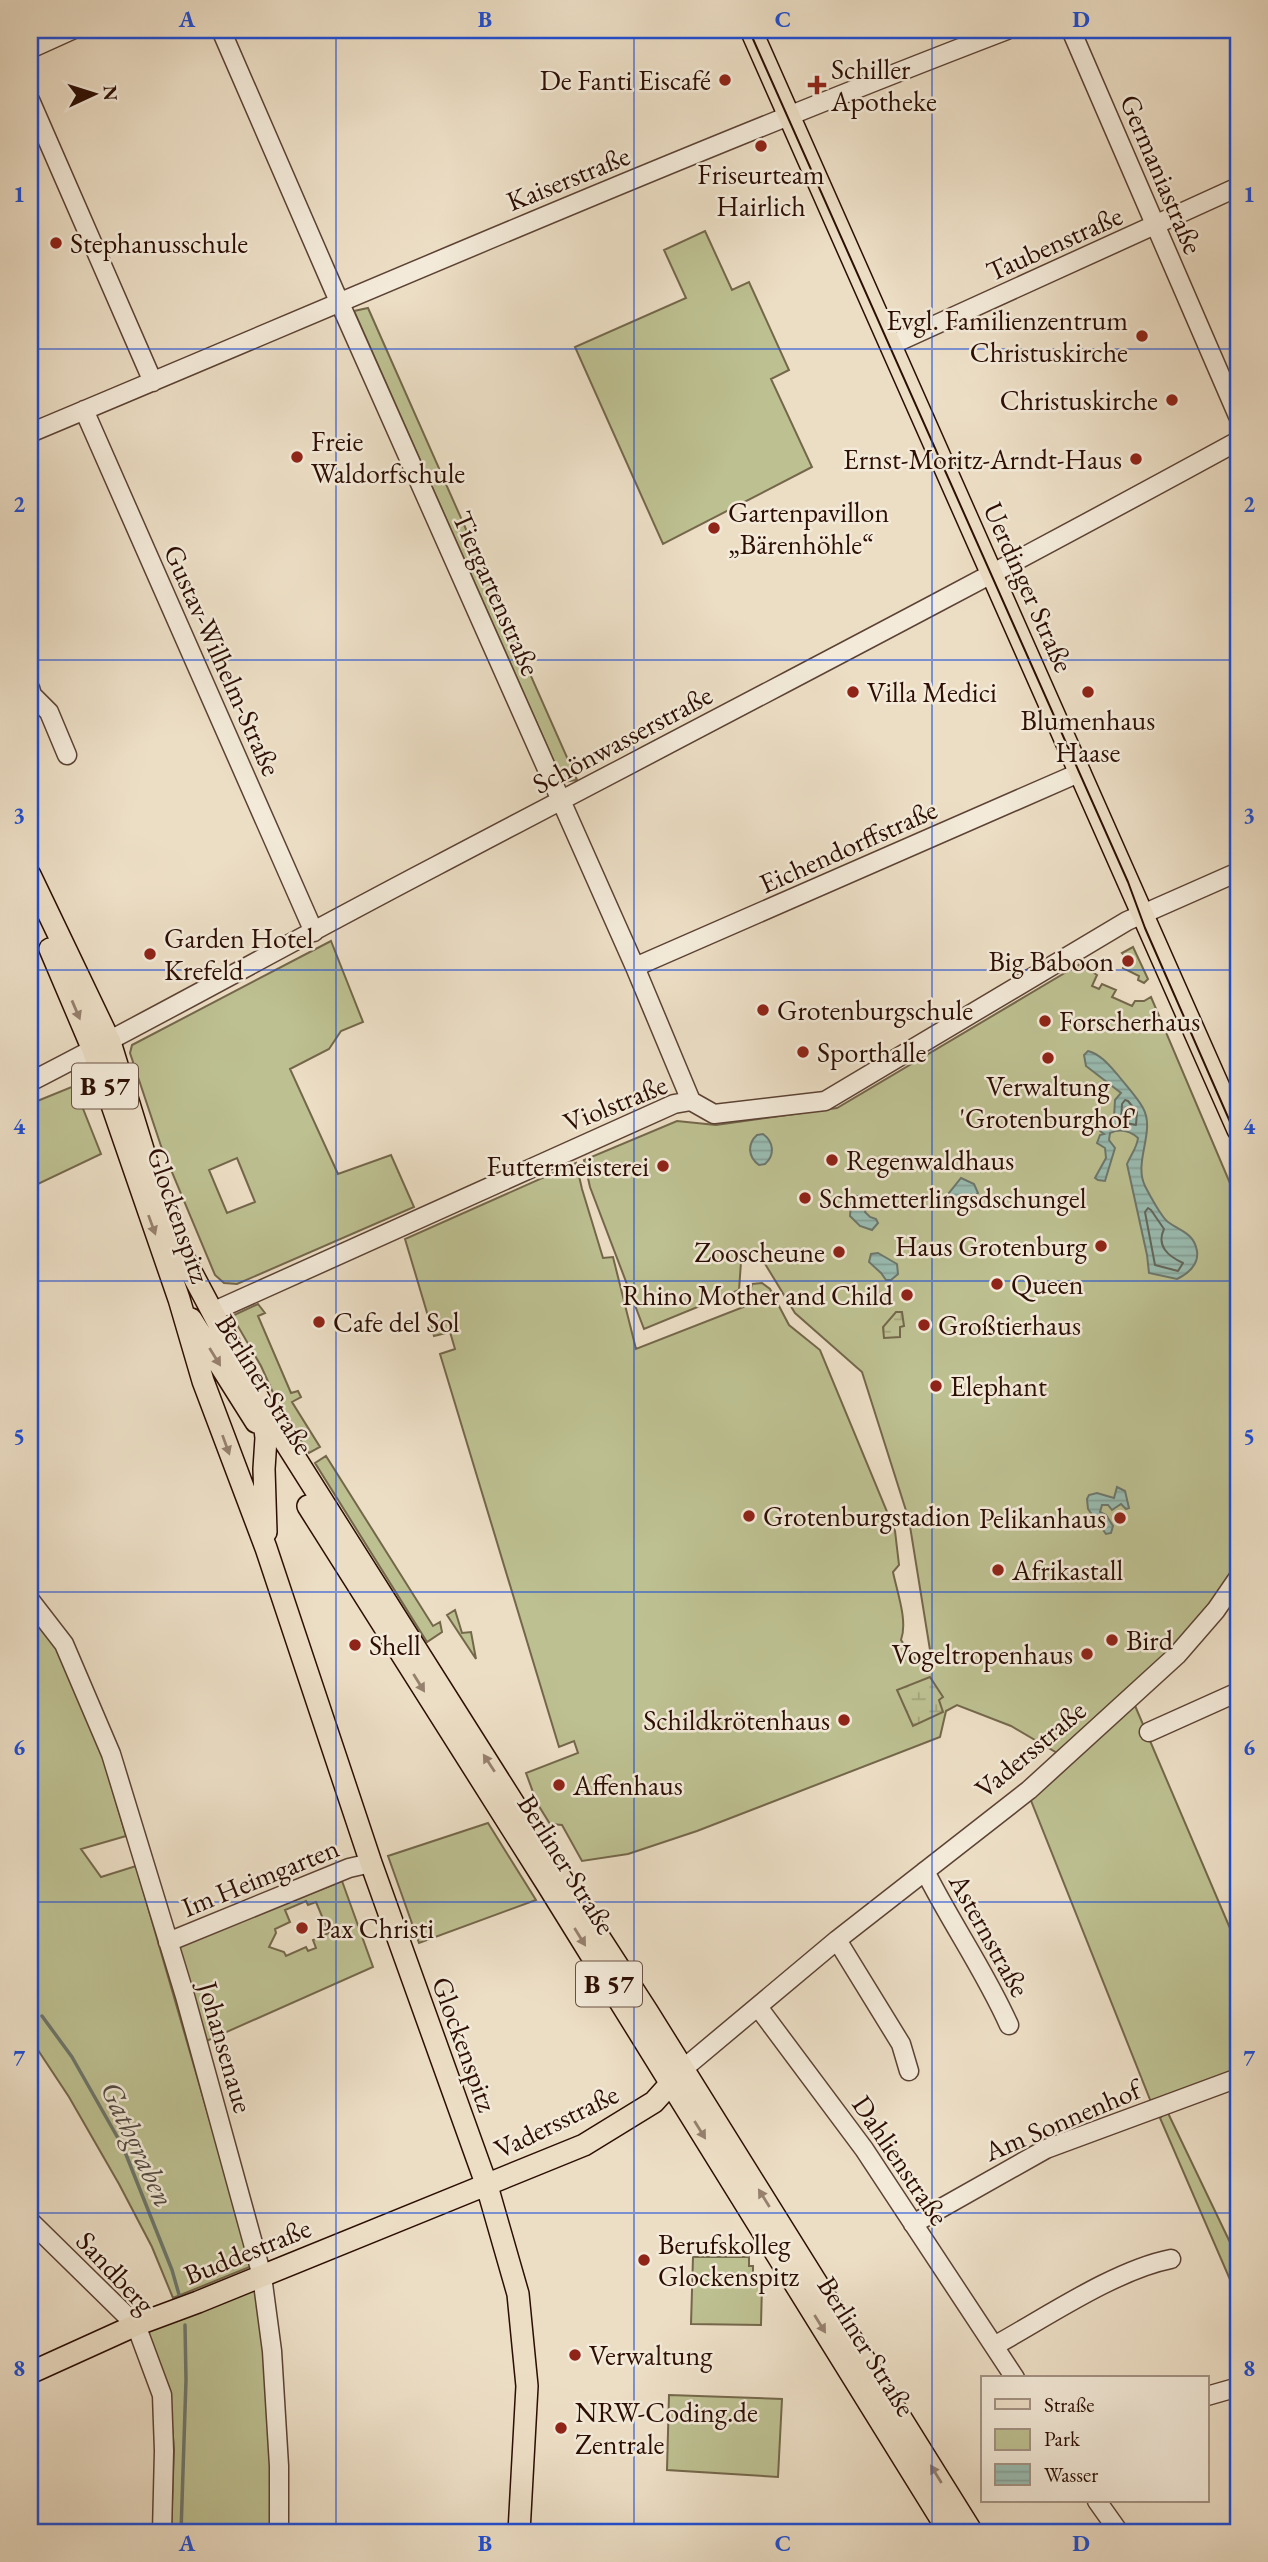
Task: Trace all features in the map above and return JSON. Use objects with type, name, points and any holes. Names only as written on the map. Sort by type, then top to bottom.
[{"type":"main road","name":"Uerdinger Straße","points":[[751,30],[1238,1130]]},
{"type":"main road","name":"Glockenspitz","points":[[30,875],[101,1046],[174,1236],[212,1312]]},
{"type":"main road","name":"Glockenspitz","points":[[30,902],[101,1046],[203,1381],[266,1548],[371,1863],[487,2186],[518,2294],[527,2386],[519,2532]]},
{"type":"main road","name":"Berliner Straße","points":[[179,1299],[972,2532]]},
{"type":"main road","name":"Berliner Straße","points":[[212,1312],[263,1407],[677,2076],[949,2532]]},
{"type":"main road","name":"Glockenspitz","points":[[263,1407],[266,1438],[266,1548]]},
{"type":"main road","name":"Vadersstraße","points":[[487,2186],[584,2145],[654,2102],[677,2076]]},
{"type":"main road","name":"Buddestraße","points":[[30,2372],[136,2325],[487,2186]]},
{"type":"street","points":[[30,49],[72,30]]},
{"type":"street","name":"Tiergartenstraße","points":[[221,30],[635,967],[691,1101]]},
{"type":"street","name":"Kaiserstraße","points":[[30,433],[340,300],[789,115],[1007,30]]},
{"type":"street","name":"Germaniastraße","points":[[1071,30],[1238,416]]},
{"type":"street","points":[[30,100],[153,382]]},
{"type":"street","name":"Taubenstraße","points":[[891,345],[1238,187]]},
{"type":"street","name":"Gustav-Wilhelm-Straße","points":[[84,410],[314,932]]},
{"type":"street","name":"Schönwasserstraße","points":[[30,1082],[993,575],[1238,441]]},
{"type":"street","points":[[30,688],[32,695],[48,712],[67,755]]},
{"type":"street","name":"Eichendorffstraße","points":[[635,967],[1081,772]]},
{"type":"street","name":"Violstraße","points":[[212,1312],[674,1104],[691,1101],[714,1114],[825,1101],[1143,913],[1238,872]]},
{"type":"street","name":"Vadersstraße","points":[[677,2076],[837,1940],[1029,1790],[1177,1655],[1216,1610],[1238,1578]]},
{"type":"street","name":"Johansenaue","points":[[30,1600],[64,1644],[111,1754],[168,1942],[261,2276],[272,2351],[279,2466],[279,2532]]},
{"type":"street","points":[[1149,1732],[1238,1692]]},
{"type":"street","name":"Im Heimgarten","points":[[168,1942],[349,1868],[371,1863]]},
{"type":"street","name":"Asternstraße","points":[[925,1871],[947,1914],[992,1988],[1009,2025]]},
{"type":"street","points":[[837,1940],[901,2045],[909,2071]]},
{"type":"street","name":"Dahlienstraße","points":[[758,2007],[864,2149],[1014,2376]]},
{"type":"street","name":"Am Sonnenhof","points":[[913,2224],[1046,2149],[1238,2078]]},
{"type":"street","name":"Sandberg","points":[[30,2221],[136,2325],[162,2395],[162,2532]]},
{"type":"street","points":[[995,2346],[1149,2263],[1171,2259]]},
{"type":"street","points":[[1208,2396],[1235,2388]]},
{"type":"street","points":[[1098,2502],[1119,2532]]},
{"type":"green space","points":[[705,231],[732,290],[749,282],[789,370],[771,379],[812,467],[663,544],[575,347],[686,298],[664,250]]},
{"type":"green space","points":[[368,308],[577,780],[563,782],[354,311]]},
{"type":"green space","points":[[331,941],[363,1022],[341,1031],[329,1049],[290,1069],[338,1174],[391,1155],[414,1207],[237,1284],[224,1283],[215,1275],[161,1146],[130,1053],[132,1045]],"holes":[[[237,1158],[255,1202],[227,1213],[209,1170]]]},
{"type":"green space","points":[[1133,947],[1148,979],[1144,983],[1138,980],[1139,976],[1123,968],[1127,958],[1122,953]]},
{"type":"green space","points":[[1080,964],[1097,975],[1092,986],[1099,989],[1102,984],[1116,990],[1112,997],[1132,1006],[1135,1001],[1144,1001],[1151,997],[1238,1202],[1238,1568],[1177,1643],[1059,1754],[1011,1726],[957,1705],[946,1711],[940,1737],[697,1831],[628,1854],[582,1861],[562,1825],[550,1824],[537,1803],[526,1773],[578,1753],[574,1741],[559,1747],[440,1354],[455,1349],[450,1332],[434,1336],[405,1239],[576,1163],[603,1258],[613,1257],[636,1349],[746,1306],[752,1284],[762,1283],[770,1289],[789,1325],[820,1350],[895,1531],[899,1565],[893,1572],[903,1615],[901,1640],[915,1659],[930,1650],[909,1520],[862,1372],[795,1313],[759,1254],[750,1252],[741,1262],[739,1290],[644,1329],[590,1187],[584,1160],[677,1121],[716,1125],[837,1108]]},
{"type":"green space","points":[[74,1086],[101,1154],[38,1184],[30,1168],[30,1104]]},
{"type":"green space","points":[[258,1304],[265,1313],[258,1316],[291,1393],[298,1391],[301,1397],[292,1402],[320,1447],[309,1453],[279,1406],[261,1366],[232,1316]]},
{"type":"green space","points":[[896,1312],[902,1312],[904,1326],[900,1327],[900,1337],[884,1338],[883,1327]]},
{"type":"green space","points":[[326,1456],[433,1626],[440,1622],[442,1632],[427,1642],[315,1463]]},
{"type":"green space","points":[[455,1610],[462,1633],[471,1632],[476,1659],[447,1615]]},
{"type":"green space","points":[[30,1615],[58,1649],[102,1754],[126,1836],[81,1849],[101,1877],[136,1866],[252,2266],[173,2298],[152,2247],[119,2184],[69,2097],[30,2038]]},
{"type":"green space","points":[[930,1677],[943,1697],[939,1700],[943,1712],[913,1726],[897,1690]]},
{"type":"green space","points":[[1133,1701],[1238,1947],[1238,2071],[1151,2102],[1028,1793]]},
{"type":"green space","points":[[488,1823],[536,1900],[419,1943],[388,1856]]},
{"type":"green space","points":[[342,1881],[373,1967],[204,2042],[177,1947]],"holes":[[[306,1901],[308,1905],[316,1902],[329,1933],[322,1936],[322,1939],[313,1940],[316,1948],[308,1951],[306,1947],[286,1956],[284,1952],[269,1947],[276,1933],[275,1929],[290,1922],[285,1910]]]},
{"type":"green space","points":[[1167,2111],[1238,2259],[1238,2298],[1160,2118]]},
{"type":"green space","points":[[693,2257],[749,2257],[753,2275],[758,2276],[758,2284],[762,2284],[761,2325],[691,2324]]},
{"type":"green space","points":[[257,2282],[273,2460],[272,2532],[171,2532],[174,2449],[169,2387],[144,2330]]},
{"type":"green space","points":[[669,2395],[782,2399],[778,2477],[667,2470]]},
{"type":"water","points":[[1088,1051],[1107,1064],[1143,1108],[1147,1127],[1141,1167],[1145,1186],[1165,1220],[1190,1236],[1197,1251],[1192,1268],[1177,1279],[1149,1273],[1127,1164],[1138,1138],[1125,1131],[1110,1133],[1109,1140],[1115,1148],[1105,1181],[1095,1178],[1106,1158],[1105,1148],[1097,1143],[1100,1135],[1104,1134],[1099,1128],[1114,1118],[1115,1100],[1121,1093],[1086,1066],[1084,1055]]},
{"type":"water","points":[[763,1134],[771,1145],[772,1153],[765,1164],[759,1165],[751,1154],[750,1146],[757,1135]]},
{"type":"water","points":[[961,1178],[974,1184],[978,1193],[959,1212],[945,1198]]},
{"type":"water","points":[[857,1196],[866,1196],[869,1199],[865,1212],[878,1223],[872,1230],[860,1226],[850,1216],[851,1203]]},
{"type":"water","points":[[878,1253],[897,1264],[898,1274],[891,1280],[886,1280],[869,1262],[871,1254]]},
{"type":"water","points":[[1117,1487],[1125,1491],[1129,1508],[1126,1509],[1121,1504],[1112,1510],[1108,1505],[1102,1505],[1100,1512],[1106,1515],[1113,1526],[1111,1533],[1106,1534],[1088,1509],[1087,1499],[1089,1495],[1097,1493],[1114,1498]]},
{"type":"waterway","name":"Gathgraben","points":[[42,2016],[72,2057],[123,2147],[172,2270],[180,2298]]},
{"type":"waterway","name":"Gathgraben","points":[[181,2532],[185,2325]]},
{"type":"tram line","points":[[749,30],[1128,882],[1145,928],[1238,1140]]},
{"type":"place","name":"De Fanti Eiscafé","points":[[725,80]]},
{"type":"place","name":"Schiller Apotheke","points":[[817,85]]},
{"type":"place","name":"Friseurteam Hairlich","points":[[761,146]]},
{"type":"place","name":"Stephanusschule","points":[[56,243]]},
{"type":"place","name":"Evgl. Familienzentrum Christuskirche","points":[[1142,336]]},
{"type":"place","name":"Christuskirche","points":[[1172,400]]},
{"type":"place","name":"Freie Waldorfschule","points":[[297,457]]},
{"type":"place","name":"Ernst-Moritz-Arndt-Haus","points":[[1136,459]]},
{"type":"place","name":"Gartenpavillon „Bärenhöhle“","points":[[714,528]]},
{"type":"place","name":"Villa Medici","points":[[853,692]]},
{"type":"place","name":"Blumenhaus Haase","points":[[1088,692]]},
{"type":"place","name":"Garden Hotel Krefeld","points":[[150,954]]},
{"type":"place","name":"Big Baboon","points":[[1128,961]]},
{"type":"place","name":"Grotenburgschule","points":[[763,1010]]},
{"type":"place","name":"Forscherhaus","points":[[1045,1021]]},
{"type":"place","name":"Sporthalle","points":[[803,1052]]},
{"type":"place","name":"Verwaltung 'Grotenburghof'","points":[[1048,1058]]},
{"type":"place","name":"Regenwaldhaus","points":[[832,1160]]},
{"type":"place","name":"Futtermeisterei","points":[[663,1166]]},
{"type":"place","name":"Schmetterlingsdschungel","points":[[805,1198]]},
{"type":"place","name":"Haus Grotenburg","points":[[1101,1246]]},
{"type":"place","name":"Zooscheune","points":[[839,1252]]},
{"type":"place","name":"Queen","points":[[997,1284]]},
{"type":"place","name":"Rhino Mother and Child","points":[[907,1295]]},
{"type":"place","name":"Cafe del Sol","points":[[319,1322]]},
{"type":"place","name":"Großtierhaus","points":[[924,1325]]},
{"type":"place","name":"Elephant","points":[[936,1386]]},
{"type":"place","name":"Grotenburgstadion","points":[[749,1516]]},
{"type":"place","name":"Pelikanhaus","points":[[1120,1518]]},
{"type":"place","name":"Afrikastall","points":[[998,1570]]},
{"type":"place","name":"Bird","points":[[1112,1640]]},
{"type":"place","name":"Shell","points":[[355,1645]]},
{"type":"place","name":"Vogeltropenhaus","points":[[1087,1654]]},
{"type":"place","name":"Schildkrötenhaus","points":[[844,1720]]},
{"type":"place","name":"Affenhaus","points":[[559,1785]]},
{"type":"place","name":"Pax Christi","points":[[302,1928]]},
{"type":"place","name":"Berufskolleg Glockenspitz","points":[[644,2260]]},
{"type":"place","name":"Verwaltung","points":[[575,2355]]},
{"type":"place","name":"NRW-Coding.de Zentrale","points":[[561,2428]]}]
